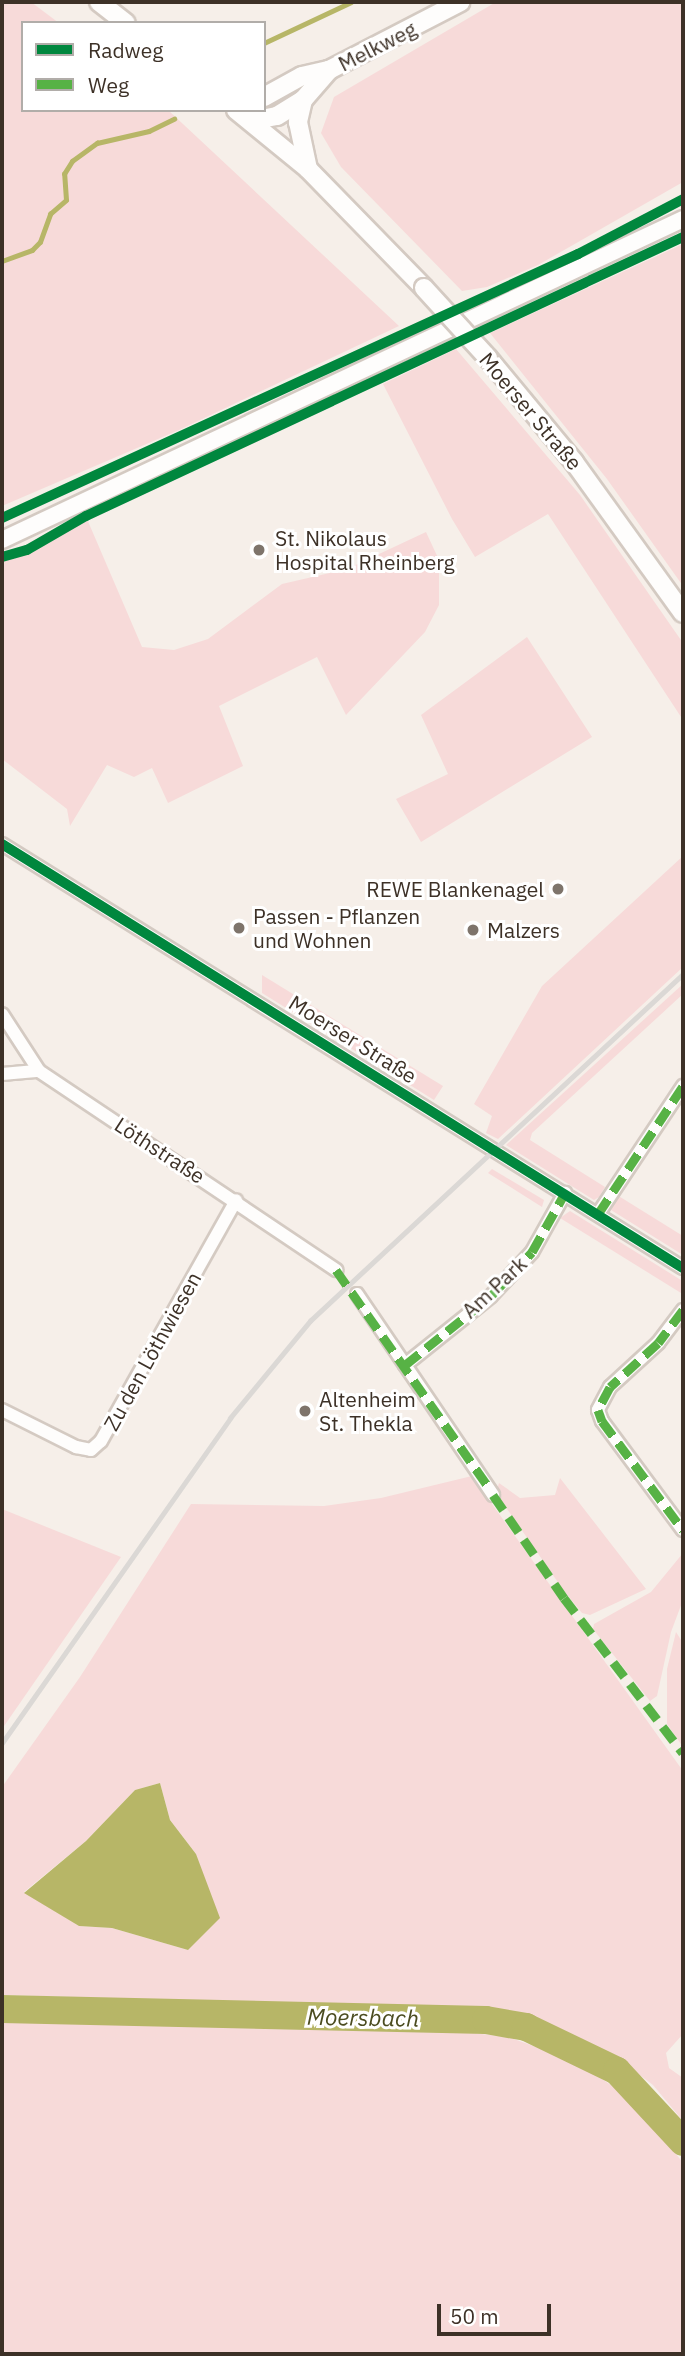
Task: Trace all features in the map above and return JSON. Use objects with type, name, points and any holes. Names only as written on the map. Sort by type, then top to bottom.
[{"type":"main road","points":[[99,2],[123,21]]},
{"type":"main road","name":"Melkweg","points":[[266,96],[302,76],[329,70],[461,2]]},
{"type":"main road","name":"Melkweg","points":[[244,114],[277,116],[303,100],[329,70]]},
{"type":"main road","points":[[303,100],[299,122],[307,169]]},
{"type":"main road","name":"Moerser Straße","points":[[244,114],[307,169],[424,288],[488,359],[574,462],[683,613]]},
{"type":"street","points":[[2,540],[683,219]]},
{"type":"street","name":"Moerser Straße","points":[[2,844],[683,1268]]},
{"type":"street","name":"Löthstraße","points":[[2,1014],[39,1071],[236,1200],[336,1270]]},
{"type":"street","points":[[2,1074],[39,1071]]},
{"type":"street","points":[[598,1214],[683,1086]]},
{"type":"street","name":"Am Park","points":[[405,1365],[491,1296],[524,1261],[565,1193]]},
{"type":"street","name":"Zu den Löthwiesen","points":[[2,1410],[76,1447],[91,1450],[101,1441],[236,1200]]},
{"type":"street","points":[[357,1294],[493,1495]]},
{"type":"street","points":[[683,1310],[658,1343],[610,1387],[598,1410],[602,1421],[683,1530]]},
{"type":"shaded area","points":[[2,2],[31,2],[56,21],[21,21],[21,112],[170,112],[399,326],[179,430],[2,506]]},
{"type":"shaded area","points":[[496,2],[683,2],[683,182],[538,265],[487,287],[462,291],[341,167],[321,133],[334,97]]},
{"type":"shaded area","points":[[683,244],[683,586],[607,479],[490,333]]},
{"type":"shaded area","points":[[456,349],[580,495],[683,643],[683,720],[548,514],[475,557],[452,519],[383,384]]},
{"type":"shaded area","points":[[87,519],[142,647],[174,650],[208,639],[282,584],[347,569],[426,532],[439,560],[439,605],[425,632],[346,715],[317,657],[219,706],[243,766],[168,803],[152,768],[134,777],[107,765],[70,826],[67,809],[2,759],[2,559],[23,554]]},
{"type":"shaded area","points":[[527,637],[592,737],[421,842],[396,799],[448,774],[421,715]]},
{"type":"shaded area","points":[[683,856],[683,967],[498,1139],[486,1133],[492,1116],[474,1104],[542,986]]},
{"type":"shaded area","points":[[262,975],[443,1086],[434,1100],[262,993]]},
{"type":"shaded area","points":[[683,984],[683,994],[532,1133],[530,1140],[605,1187],[599,1197],[594,1200],[506,1145]]},
{"type":"shaded area","points":[[492,1169],[544,1200],[542,1207],[488,1173]]},
{"type":"shaded area","points":[[617,1195],[683,1236],[683,1255],[611,1210]]},
{"type":"shaded area","points":[[570,1211],[681,1280],[681,1293],[560,1218]]},
{"type":"shaded area","points":[[472,1476],[683,1771],[683,2034],[666,2053],[669,2068],[683,2078],[683,2121],[653,2085],[613,2055],[540,2019],[497,2009],[2,1995],[2,1787],[80,1677],[191,1504],[324,1506],[381,1498]],"holes":[[[160,1783],[170,1820],[196,1854],[188,1950],[112,1928],[79,1926],[24,1892],[86,1841],[135,1790]]]},
{"type":"shaded area","points":[[560,1478],[646,1589],[590,1615],[582,1613],[564,1591],[496,1493],[499,1483],[520,1498],[555,1495]]},
{"type":"shaded area","points":[[2,1509],[121,1557],[2,1729]]},
{"type":"shaded area","points":[[683,1553],[683,1600],[671,1632],[657,1696],[650,1701],[593,1629],[594,1624],[651,1592]]},
{"type":"shaded area","points":[[676,1632],[683,1643],[683,1747],[667,1724],[667,1669]]},
{"type":"shaded area","points":[[160,1783],[170,1820],[196,1854],[220,1918],[188,1950],[112,1928],[79,1926],[24,1893],[86,1841],[135,1790]]},
{"type":"shaded area","points":[[2,2022],[464,2032],[508,2037],[576,2061],[637,2103],[683,2163],[683,2354],[2,2354]]},
{"type":"waterway","points":[[266,42],[351,2]]},
{"type":"waterway","points":[[2,261],[32,250],[40,242],[50,214],[66,200],[64,174],[72,161],[97,143],[149,131],[174,119]]},
{"type":"waterway","name":"Moersbach","points":[[2,2009],[486,2020],[526,2027],[617,2071],[683,2142]]},
{"type":"railway","points":[[2,1743],[230,1418],[310,1321],[683,974]]},
{"type":"marked path","points":[[598,1214],[683,1086]]},
{"type":"marked path","points":[[405,1365],[491,1296],[532,1252],[565,1193]]},
{"type":"marked path","points":[[336,1270],[487,1485]]},
{"type":"marked path","points":[[683,1310],[658,1343],[610,1387],[598,1410],[602,1421],[683,1530]]},
{"type":"marked path","points":[[493,1495],[564,1598],[683,1753]]},
{"type":"cycle path","points":[[2,518],[578,254],[683,199]]},
{"type":"cycle path","points":[[2,557],[27,550],[86,516],[683,237]]},
{"type":"cycle path","points":[[2,844],[683,1268]]},
{"type":"place","name":"St. Nikolaus Hospital Rheinberg","points":[[259,550]]},
{"type":"place","name":"REWE Blankenagel","points":[[558,889]]},
{"type":"place","name":"Passen - Pflanzen und Wohnen","points":[[239,928]]},
{"type":"place","name":"Malzers","points":[[473,930]]},
{"type":"place","name":"Altenheim St. Thekla","points":[[305,1411]]}]
